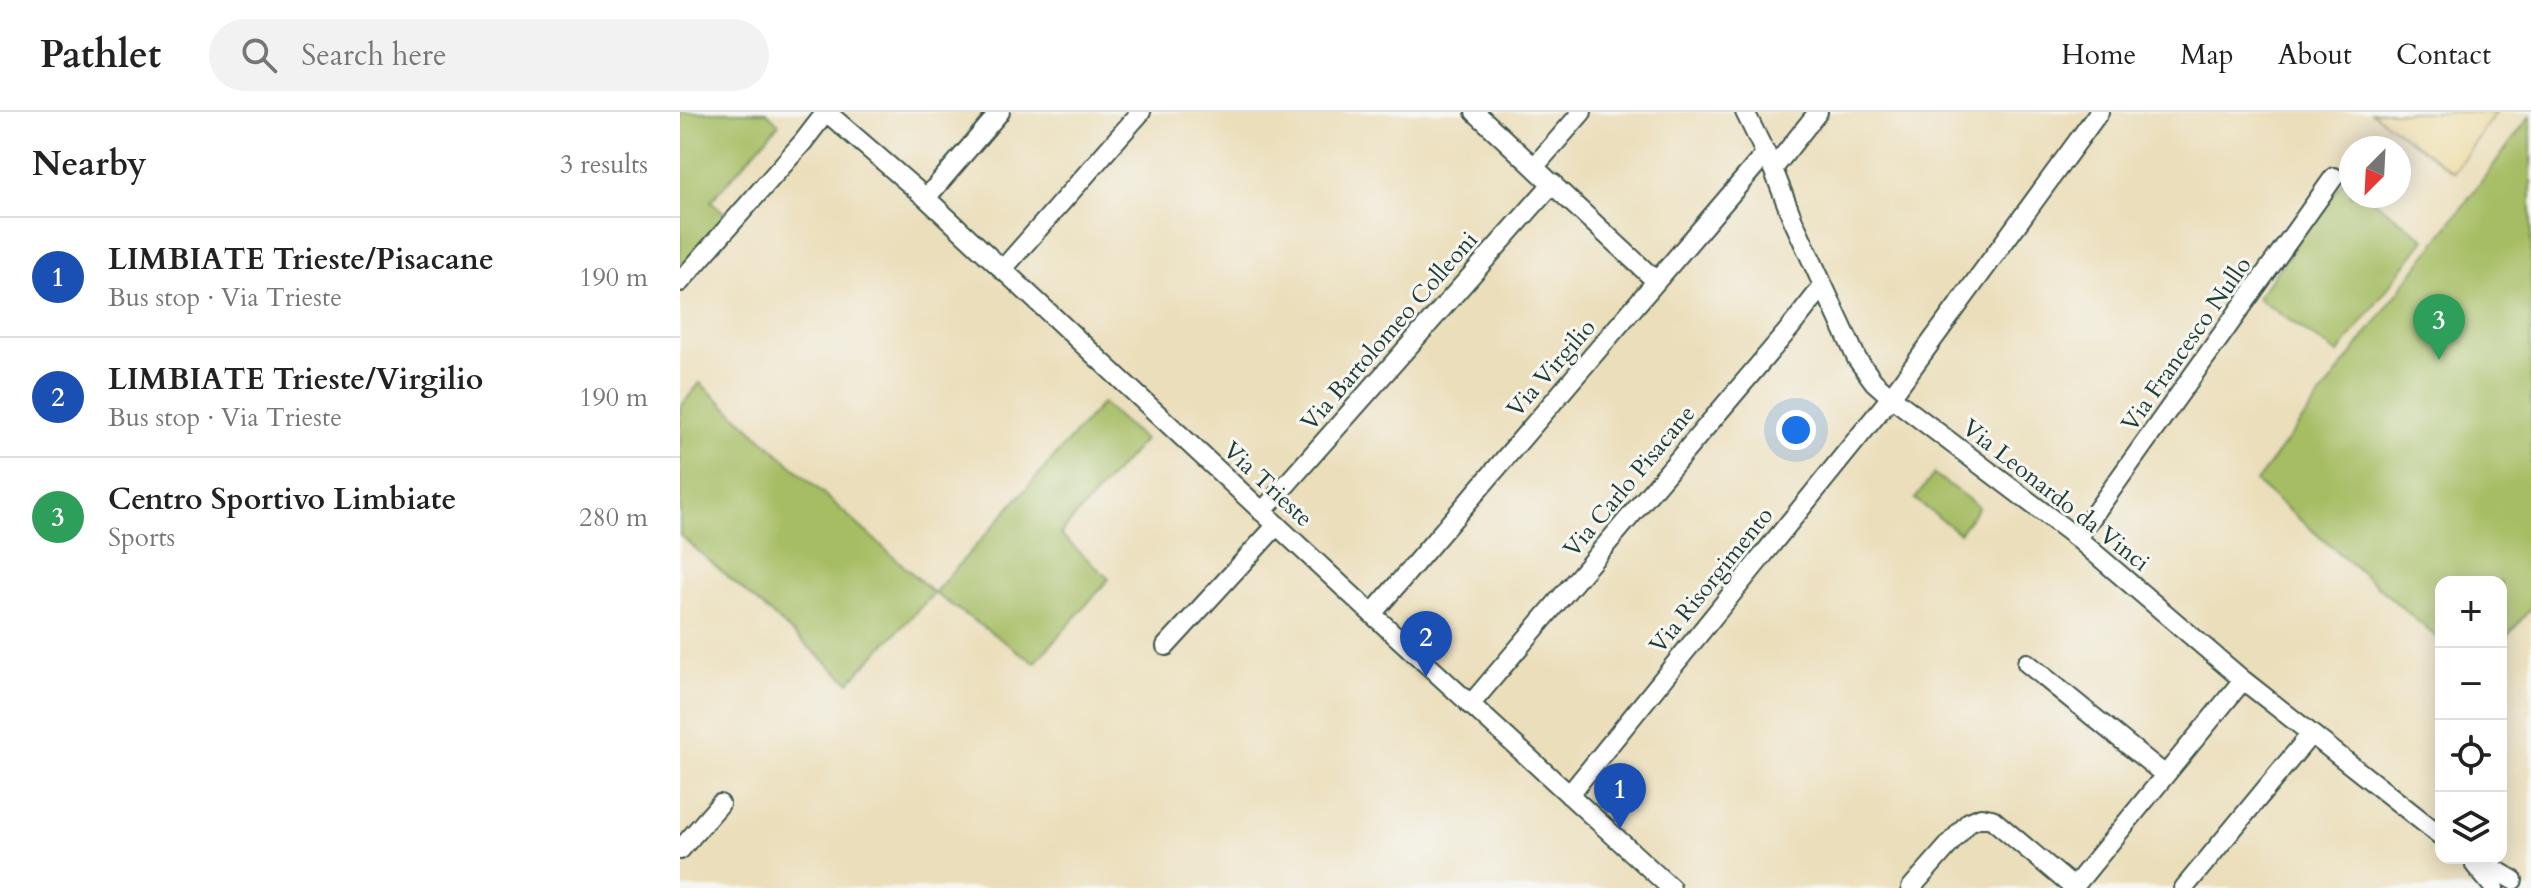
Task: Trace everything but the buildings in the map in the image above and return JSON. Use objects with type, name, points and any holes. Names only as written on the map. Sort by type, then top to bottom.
[{"type":"street","points":[[926,198],[1000,112]]},
{"type":"street","points":[[1002,270],[1141,112]]},
{"type":"street","points":[[1475,112],[1656,281]]},
{"type":"street","points":[[1535,166],[1582,112]]},
{"type":"street","name":"Via Leonardo da Vinci","points":[[1745,112],[1770,161],[1857,359],[1874,382],[2077,538],[2243,680],[2435,831]]},
{"type":"street","name":"Via Virgilio","points":[[1372,614],[1656,281],[1818,112]]},
{"type":"street","name":"Via Risorgimento","points":[[1569,795],[1891,397],[2099,112]]},
{"type":"street","points":[[680,282],[827,114]]},
{"type":"street","name":"Via Trieste","points":[[827,114],[926,198],[1671,888]]},
{"type":"street","name":"Via Francesco Nullo","points":[[2077,538],[2334,177]]},
{"type":"street","name":"Via Bartolomeo Colleoni","points":[[1262,512],[1553,183]]},
{"type":"street","name":"Via Carlo Pisacane","points":[[1470,705],[1823,286]]},
{"type":"street","points":[[1166,646],[1277,525]]},
{"type":"street","points":[[2027,663],[2165,775]]},
{"type":"street","points":[[1911,888],[1974,819],[1992,819],[2073,888],[2243,680]]},
{"type":"street","points":[[2184,888],[2311,734]]},
{"type":"street","points":[[680,850],[720,804]]},
{"type":"street","points":[[2472,864],[2494,888]]},
{"type":"street","points":[[2485,864],[2520,886]]},
{"type":"green space","points":[[680,112],[766,112],[779,124],[711,201],[728,216],[680,269]]},
{"type":"green space","points":[[2531,115],[2531,608],[2507,637],[2507,576],[2435,576],[2435,636],[2256,482]]},
{"type":"green space","points":[[2339,187],[2339,208],[2384,208],[2425,239],[2338,354],[2257,298]]},
{"type":"green space","points":[[700,383],[934,593],[849,682],[680,535],[680,407]]},
{"type":"green space","points":[[1102,403],[1144,440],[1060,534],[1109,579],[1035,663],[934,593]]},
{"type":"green space","points":[[1934,474],[1979,507],[1959,533],[1915,499]]},
{"type":"sand","points":[[2371,112],[2496,112],[2454,172],[2411,141],[2411,136],[2404,136]]},
{"type":"place","name":"Centro Sportivo Limbiate","points":[[2439,360]]},
{"type":"place","name":"LIMBIATE Trieste/Virgilio","points":[[1426,677]]},
{"type":"place","name":"LIMBIATE Trieste/Pisacane","points":[[1620,829]]}]
